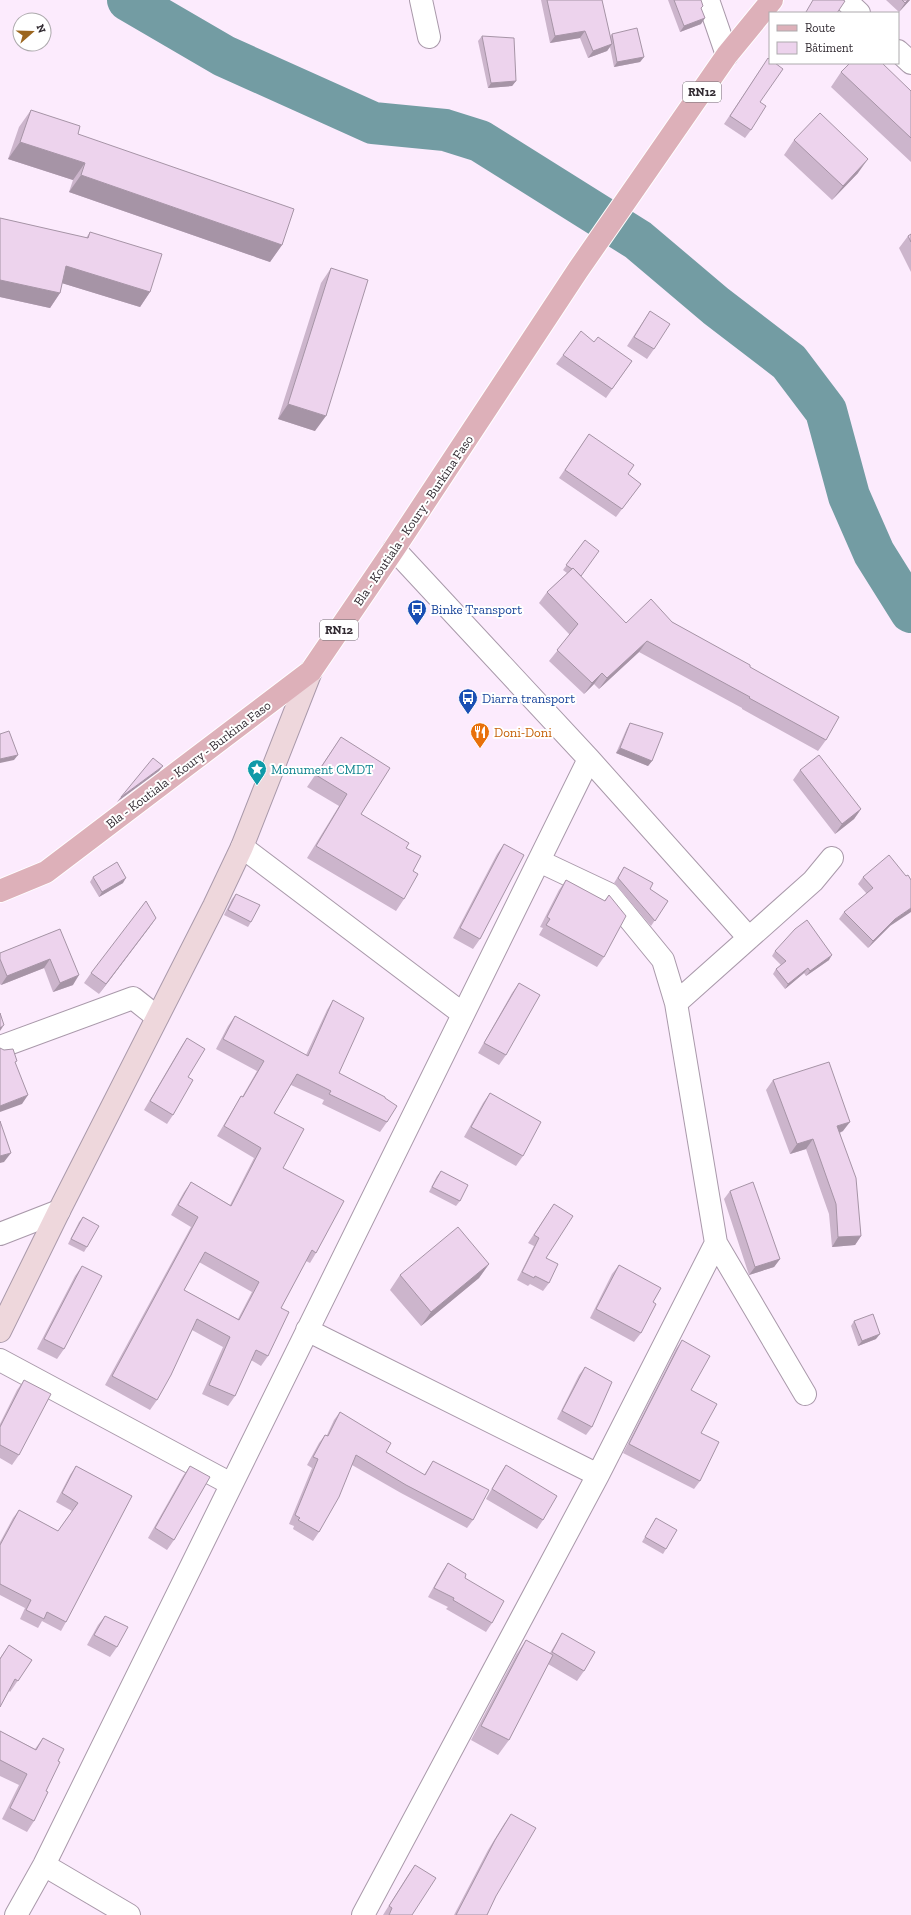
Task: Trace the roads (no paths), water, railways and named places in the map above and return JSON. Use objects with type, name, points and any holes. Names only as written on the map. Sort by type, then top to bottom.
[{"type":"main road","name":"RN12","points":[[727,55],[772,0]]},
{"type":"main road","name":"Bla - Koutiala - Koury - Burkina Faso","points":[[0,891],[46,872],[311,671],[394,549],[578,270],[727,55]]},
{"type":"street","points":[[422,0],[429,37]]},
{"type":"street","points":[[708,0],[727,55]]},
{"type":"street","points":[[845,0],[858,12]]},
{"type":"street","points":[[899,51],[911,63]]},
{"type":"street","points":[[394,549],[589,759],[749,938]]},
{"type":"street","points":[[0,1331],[59,1211],[214,906],[242,847],[311,671]]},
{"type":"street","points":[[16,1915],[44,1865],[589,759]]},
{"type":"street","points":[[242,847],[463,1014]]},
{"type":"street","points":[[676,1003],[813,882],[832,858]]},
{"type":"street","points":[[539,861],[608,894],[663,960],[676,1003],[716,1243],[805,1394]]},
{"type":"street","points":[[0,1046],[132,998],[157,1017]]},
{"type":"street","points":[[0,1234],[59,1211]]},
{"type":"street","points":[[363,1915],[598,1475],[716,1243]]},
{"type":"street","points":[[308,1330],[598,1475]]},
{"type":"street","points":[[0,1360],[231,1484]]},
{"type":"street","points":[[44,1865],[129,1915]]},
{"type":"waterway","points":[[128,0],[224,56],[373,123],[445,130],[480,141],[638,240],[716,306],[789,362],[826,411],[849,496],[874,553],[911,612]]},
{"type":"place","name":"Binke Transport","points":[[417,626]]},
{"type":"place","name":"Diarra transport","points":[[468,715]]},
{"type":"place","name":"Doni-Doni","points":[[480,749]]},
{"type":"place","name":"Monument CMDT","points":[[257,786]]}]
